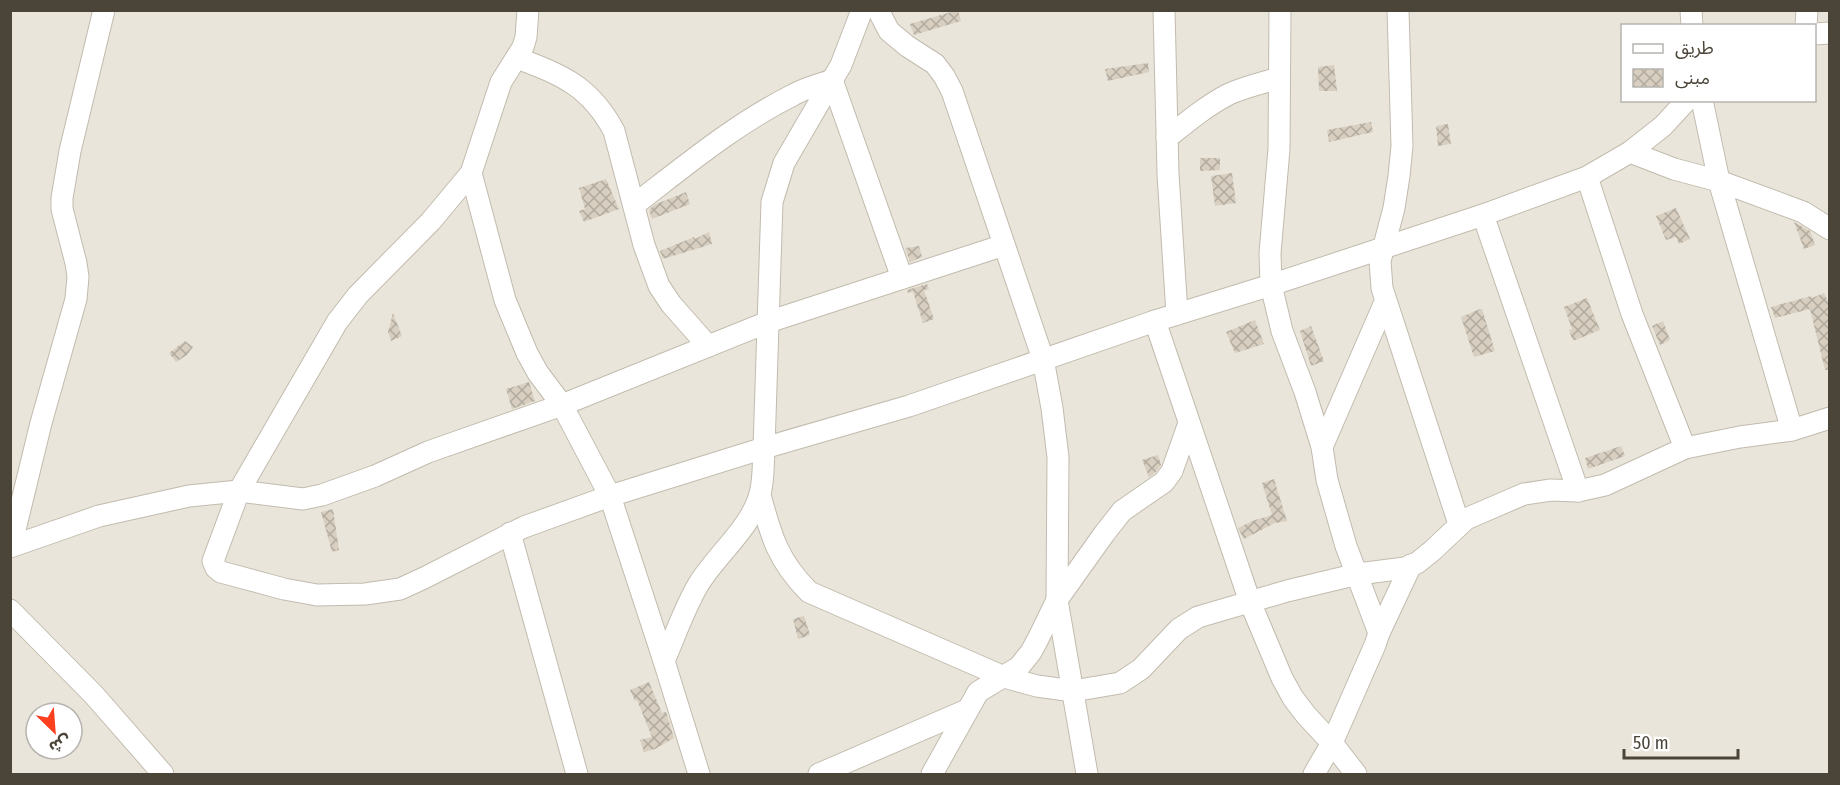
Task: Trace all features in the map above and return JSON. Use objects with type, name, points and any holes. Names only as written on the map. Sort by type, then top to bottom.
[{"type":"street","points":[[11,547],[40,423],[76,299],[78,277],[62,198],[70,151],[104,10]]},
{"type":"street","points":[[528,10],[523,47],[501,82],[471,173],[430,220],[358,295],[338,322],[239,491],[213,561],[221,572],[284,589],[317,595],[365,594],[400,589],[510,533],[609,496],[909,406],[1155,321],[1483,215],[1587,177],[1630,152],[1663,126],[1685,102]]},
{"type":"street","points":[[664,661],[700,583],[739,532],[760,495],[764,448],[772,202],[784,163],[832,80],[854,36],[862,10]]},
{"type":"street","points":[[878,10],[889,31],[934,64],[952,91],[1043,359],[1058,457],[1057,600],[1087,774]]},
{"type":"street","points":[[1164,10],[1167,138],[1177,314]]},
{"type":"street","points":[[1280,10],[1279,148],[1270,253],[1271,285],[1282,331],[1305,392],[1322,447],[1327,480],[1336,514],[1379,633]]},
{"type":"street","points":[[1398,10],[1402,146],[1394,208],[1380,261],[1380,273],[1385,302],[1411,374],[1459,524]]},
{"type":"street","points":[[517,57],[571,81],[605,114],[614,131],[645,245],[659,286],[671,304],[708,346]]},
{"type":"street","points":[[1167,138],[1203,109],[1229,94],[1279,78]]},
{"type":"street","points":[[634,205],[701,153],[742,125],[794,94],[832,80]]},
{"type":"street","points":[[832,80],[902,278]]},
{"type":"street","points":[[1702,102],[1719,181],[1792,430]]},
{"type":"street","points":[[1630,152],[1803,212],[1830,229]]},
{"type":"street","points":[[471,173],[505,300],[527,353],[538,373],[562,405],[609,496],[699,774]]},
{"type":"street","points":[[1587,177],[1632,314],[1684,448]]},
{"type":"street","points":[[1483,215],[1578,491]]},
{"type":"street","points":[[11,547],[99,516],[189,496],[239,491],[303,499],[322,495],[375,476],[428,452],[562,405],[768,322],[1005,245]]},
{"type":"street","points":[[1322,447],[1385,302]]},
{"type":"street","points":[[1155,321],[1250,602],[1282,678],[1293,698],[1356,774]]},
{"type":"street","points":[[760,495],[768,528],[780,557],[808,592],[1004,677],[1037,686],[1073,691],[1120,683],[1141,669],[1179,629],[1198,616],[1358,574],[1405,568],[1412,565],[1432,551],[1459,524],[1524,494],[1551,490],[1578,491],[1613,481],[1684,448],[1792,430],[1830,418]]},
{"type":"street","points":[[932,774],[978,692],[1019,667],[1031,652],[1057,600],[1104,534],[1122,512],[1164,482],[1172,471],[1189,423]]},
{"type":"street","points":[[510,533],[577,774]]},
{"type":"street","points":[[1314,774],[1332,743],[1379,633],[1412,565]]},
{"type":"street","points":[[10,610],[94,695],[163,774]]},
{"type":"street","points":[[819,774],[967,710]]},
{"type":"shaded area","points":[[11,11],[1829,11],[1829,774],[11,774]]},
{"type":"building","points":[[958,10],[961,21],[914,35],[910,24]]},
{"type":"building","points":[[1148,63],[1149,72],[1108,81],[1105,69]]},
{"type":"building","points":[[1334,65],[1337,91],[1319,91],[1318,67]]},
{"type":"building","points":[[1371,122],[1373,132],[1329,142],[1327,130]]},
{"type":"building","points":[[1448,124],[1451,144],[1438,146],[1436,126]]},
{"type":"building","points":[[1200,158],[1220,158],[1220,170],[1200,171]]},
{"type":"building","points":[[1232,173],[1236,203],[1215,206],[1211,176]]},
{"type":"building","points":[[606,179],[619,209],[584,222],[579,211],[585,209],[579,188]]},
{"type":"building","points":[[686,192],[690,204],[652,219],[649,210],[654,205]]},
{"type":"building","points":[[1676,208],[1690,239],[1679,244],[1676,237],[1666,240],[1656,216]]},
{"type":"building","points":[[1794,222],[1810,231],[1815,245],[1804,249]]},
{"type":"building","points":[[709,232],[712,244],[663,259],[660,251]]},
{"type":"building","points":[[919,246],[922,257],[910,262],[905,248]]},
{"type":"building","points":[[927,284],[929,289],[924,290],[934,319],[923,323],[913,292],[908,293],[907,290]]},
{"type":"building","points":[[1824,293],[1830,305],[1830,370],[1825,370],[1810,309],[1775,318],[1771,307]]},
{"type":"building","points":[[1587,298],[1600,330],[1573,341],[1569,330],[1572,329],[1564,307]]},
{"type":"building","points":[[1482,309],[1495,351],[1474,357],[1461,317]]},
{"type":"building","points":[[393,313],[402,336],[391,341],[388,332]]},
{"type":"building","points":[[1255,320],[1264,344],[1235,353],[1226,332]]},
{"type":"building","points":[[1663,321],[1670,340],[1660,345],[1652,326]]},
{"type":"building","points":[[1311,326],[1324,361],[1311,366],[1300,331]]},
{"type":"building","points":[[185,341],[193,347],[187,355],[176,362],[169,353]]},
{"type":"building","points":[[529,382],[535,401],[512,409],[506,389]]},
{"type":"building","points":[[1621,446],[1625,456],[1588,469],[1585,458]]},
{"type":"building","points":[[1158,455],[1161,465],[1149,477],[1142,460]]},
{"type":"building","points":[[1274,479],[1287,521],[1275,523],[1244,539],[1238,528],[1272,515],[1262,483]]},
{"type":"building","points":[[333,509],[339,550],[332,552],[321,512]]},
{"type":"building","points":[[804,616],[810,635],[798,639],[793,619]]},
{"type":"building","points":[[649,682],[662,713],[666,712],[674,738],[655,749],[644,752],[640,740],[652,737],[637,700],[635,701],[630,690]]}]
